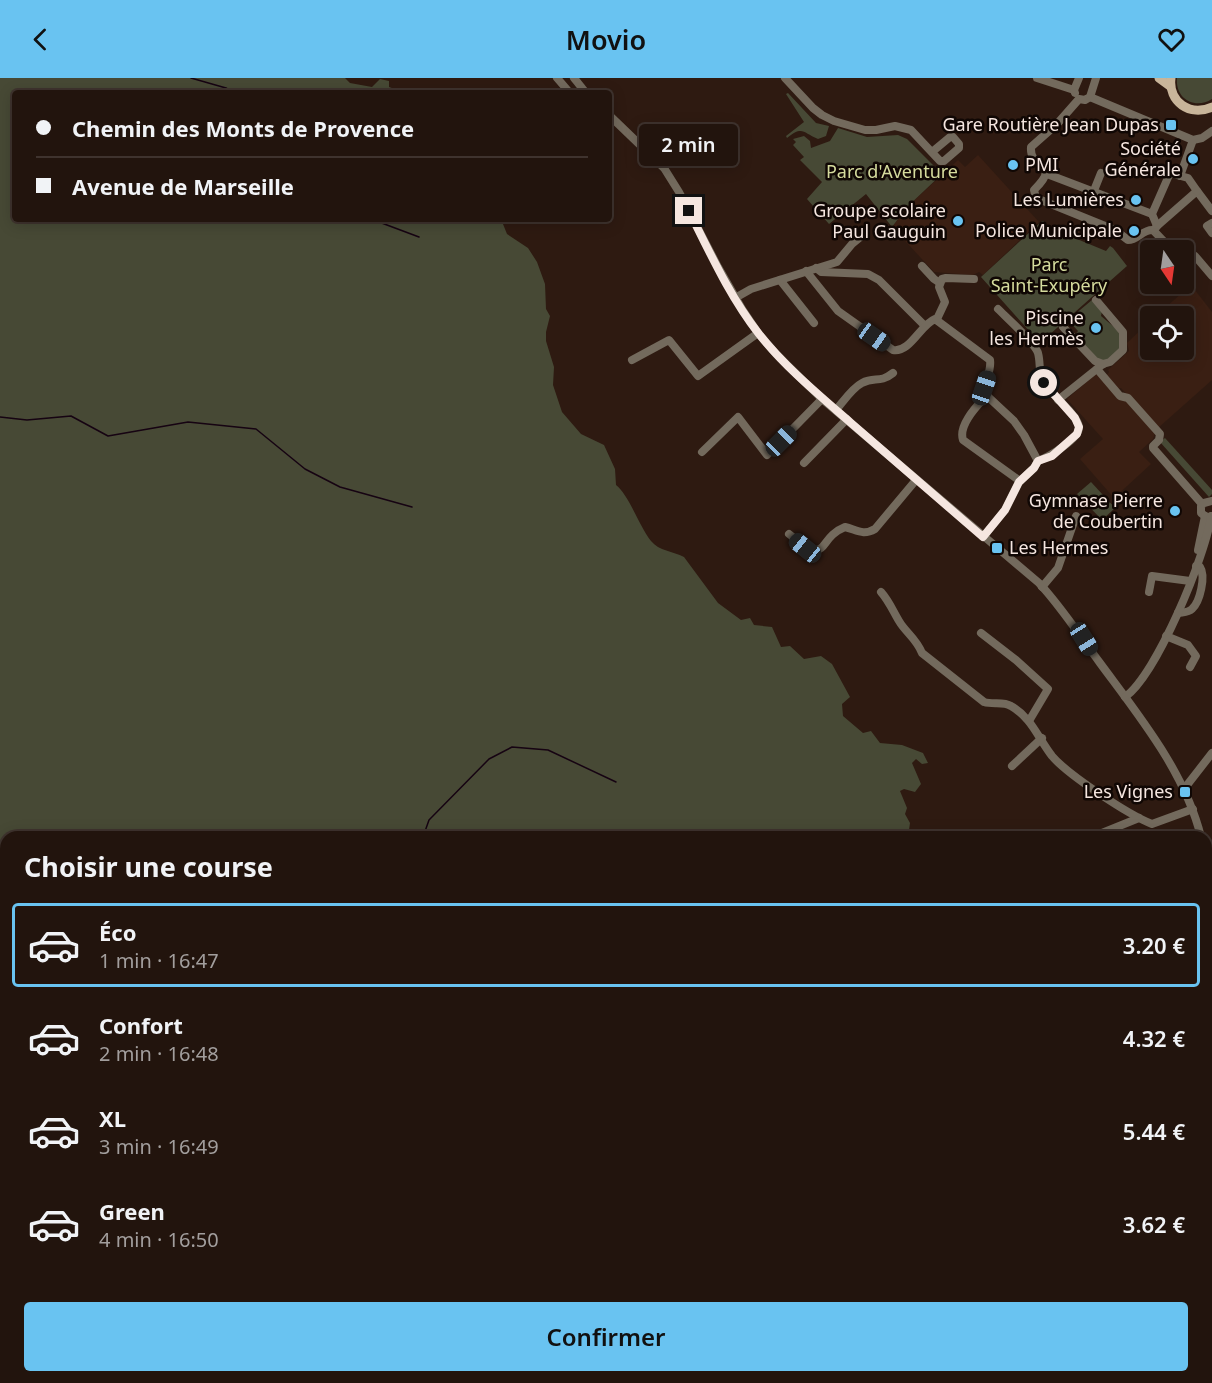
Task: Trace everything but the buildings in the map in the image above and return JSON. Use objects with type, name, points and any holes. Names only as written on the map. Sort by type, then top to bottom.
[{"type":"main road","points":[[1159,78],[1170,82],[1176,100],[1185,108],[1198,111],[1212,108]]},
{"type":"street","points":[[557,78],[567,90]]},
{"type":"street","points":[[574,78],[584,90]]},
{"type":"street","points":[[785,78],[813,108],[834,121],[870,130],[904,127],[911,130],[932,152]]},
{"type":"street","points":[[1037,78],[1074,90],[1079,99]]},
{"type":"street","points":[[1074,90],[1079,78]]},
{"type":"street","points":[[1079,99],[1085,100],[1090,97],[1095,80],[1084,78]]},
{"type":"street","points":[[1090,97],[1193,140],[1202,138],[1212,131]]},
{"type":"street","points":[[1079,99],[1057,124],[1031,147],[1032,156],[1047,174],[1152,214]]},
{"type":"street","points":[[612,118],[664,168],[735,297],[758,333],[776,354],[822,399],[1042,587],[1064,610],[1125,697],[1184,789],[1199,831]]},
{"type":"street","points":[[1180,176],[1193,140]]},
{"type":"street","points":[[1094,190],[1101,172]]},
{"type":"street","points":[[1165,240],[1156,228],[1152,214],[1170,173],[1188,178],[1212,211]]},
{"type":"street","points":[[1047,174],[1034,190],[1036,198],[1115,230],[1128,240],[1134,240],[1147,230],[1156,228],[1197,192]]},
{"type":"street","points":[[735,297],[751,288],[837,262],[852,244],[864,235]]},
{"type":"street","points":[[1194,255],[1212,276]]},
{"type":"street","points":[[922,266],[940,283],[940,291],[945,302],[937,319]]},
{"type":"street","points":[[816,268],[821,272],[868,274],[879,280],[925,326]]},
{"type":"street","points":[[806,271],[838,311],[893,350],[898,351],[905,347],[929,321],[937,319]]},
{"type":"street","points":[[940,283],[946,278],[974,279]]},
{"type":"street","points":[[780,280],[814,323]]},
{"type":"street","points":[[1058,400],[1123,350],[1125,341],[1123,332],[1096,300]]},
{"type":"street","points":[[983,537],[1005,510],[1020,481],[1038,461],[1052,456],[1077,434],[1079,427],[1075,418],[1044,383],[1040,375],[1038,352],[998,309]]},
{"type":"street","points":[[937,319],[990,360],[991,366],[984,388],[986,396],[1014,421],[1038,461]]},
{"type":"street","points":[[1063,327],[1100,366],[1120,396],[1128,398],[1160,434],[1153,448],[1209,503],[1200,511],[1209,516],[1200,560],[1178,613],[1140,683],[1125,697]]},
{"type":"street","points":[[632,360],[669,340],[698,376],[758,333]]},
{"type":"street","points":[[836,410],[860,383],[880,381],[893,373]]},
{"type":"street","points":[[986,396],[972,413],[962,432],[962,437],[1020,481]]},
{"type":"street","points":[[702,452],[738,417],[767,455],[822,399]]},
{"type":"street","points":[[804,463],[847,419]]},
{"type":"street","points":[[789,534],[805,548],[815,550],[825,546],[839,530],[845,527],[863,534],[875,530],[916,480]]},
{"type":"street","points":[[1042,587],[1058,567],[1076,516]]},
{"type":"street","points":[[1178,613],[1189,612],[1194,608],[1204,579],[1200,567],[1196,566]]},
{"type":"street","points":[[1149,592],[1152,576],[1190,581]]},
{"type":"street","points":[[882,592],[899,623],[919,644],[922,653],[984,702],[993,705],[1003,703],[1010,705],[1029,721],[1052,756],[1073,776],[1152,824],[1193,809]]},
{"type":"street","points":[[981,633],[1048,689],[1029,721]]},
{"type":"street","points":[[1166,636],[1188,645],[1196,656],[1190,667]]},
{"type":"street","points":[[1012,765],[1042,738]]},
{"type":"street","points":[[1184,789],[1212,753]]},
{"type":"street","points":[[1107,831],[1139,818]]},
{"type":"shaded area","points":[[978,155],[1039,222],[983,275],[979,272],[973,275],[934,272],[892,227],[907,207],[958,160],[965,167]]},
{"type":"shaded area","points":[[1194,289],[1212,312],[1212,380],[1158,428],[1121,388],[1118,389],[1106,376],[1108,370],[1129,351],[1127,343],[1140,331],[1140,360],[1194,360],[1194,306],[1167,306],[1181,294],[1194,294]]},
{"type":"shaded area","points":[[1097,373],[1127,400],[1155,433],[1153,439],[1139,452],[1151,464],[1114,498],[1080,459],[1103,439],[1067,399]]},
{"type":"green space","points":[[0,78],[345,78],[350,83],[372,87],[380,79],[389,81],[389,87],[398,90],[12,90],[12,222],[502,222],[507,234],[528,248],[537,262],[545,284],[546,309],[550,316],[546,341],[554,367],[553,385],[562,412],[581,434],[604,445],[615,469],[616,485],[625,496],[651,541],[662,549],[684,557],[718,603],[741,620],[750,618],[754,625],[772,627],[781,647],[790,646],[804,659],[821,656],[832,664],[850,697],[842,704],[843,716],[863,733],[871,731],[880,743],[902,745],[923,753],[928,763],[922,764],[916,759],[912,763],[921,784],[915,792],[904,789],[900,791],[907,808],[905,814],[910,823],[909,831],[0,831]]},
{"type":"green space","points":[[1177,78],[1212,78],[1212,99],[1199,103],[1187,100],[1179,92]]},
{"type":"green space","points":[[788,93],[816,123],[829,126],[826,136],[818,139],[800,131],[787,138],[786,136],[804,122],[786,94]]},
{"type":"green space","name":"Parc d'Aventure","points":[[838,128],[867,137],[898,135],[907,139],[942,174],[907,207],[892,227],[866,194],[829,224],[807,199],[822,182],[800,160],[804,157],[793,145],[796,142],[793,139],[804,136],[810,141],[811,148],[830,141]]},
{"type":"green space","name":"Parc Saint-Exupéry","points":[[1044,221],[1043,225],[1106,251],[1110,246],[1127,266],[1040,343],[981,277]]},
{"type":"green space","name":"Piscine les Hermès","points":[[1092,300],[1102,311],[1101,316],[1120,332],[1120,349],[1104,360],[1098,359],[1075,335],[1078,331],[1068,320]]},
{"type":"green space","points":[[1165,438],[1212,490],[1209,497],[1160,442]]},
{"type":"green space","points":[[1091,482],[1115,508],[1102,520],[1077,494]]},
{"type":"waterway","points":[[191,78],[229,90]]},
{"type":"waterway","points":[[379,222],[419,237]]},
{"type":"waterway","points":[[0,417],[27,420],[71,416],[108,436],[188,422],[256,429],[305,469],[340,487],[412,507]]},
{"type":"waterway","points":[[425,831],[429,820],[489,759],[512,747],[548,750],[616,782]]},
{"type":"place","name":"Gare Routière Jean Dupas","points":[[1171,125]]},
{"type":"place","name":"Société Générale","points":[[1193,159]]},
{"type":"place","name":"PMI","points":[[1013,165]]},
{"type":"place","name":"Les Lumières","points":[[1136,200]]},
{"type":"place","name":"Groupe scolaire Paul Gauguin","points":[[958,221]]},
{"type":"place","name":"Police Municipale","points":[[1134,231]]},
{"type":"place","name":"Piscine les Hermès","points":[[1096,328]]},
{"type":"place","name":"Gymnase Pierre de Coubertin","points":[[1175,511]]},
{"type":"place","name":"Les Hermes","points":[[997,548]]},
{"type":"place","name":"Les Vignes","points":[[1185,792]]},
{"type":"route","points":[[689,211],[742,309],[776,354],[822,399],[983,537],[1005,510],[1019,482],[1038,461],[1052,456],[1077,434],[1079,427],[1075,418],[1044,383]]}]
